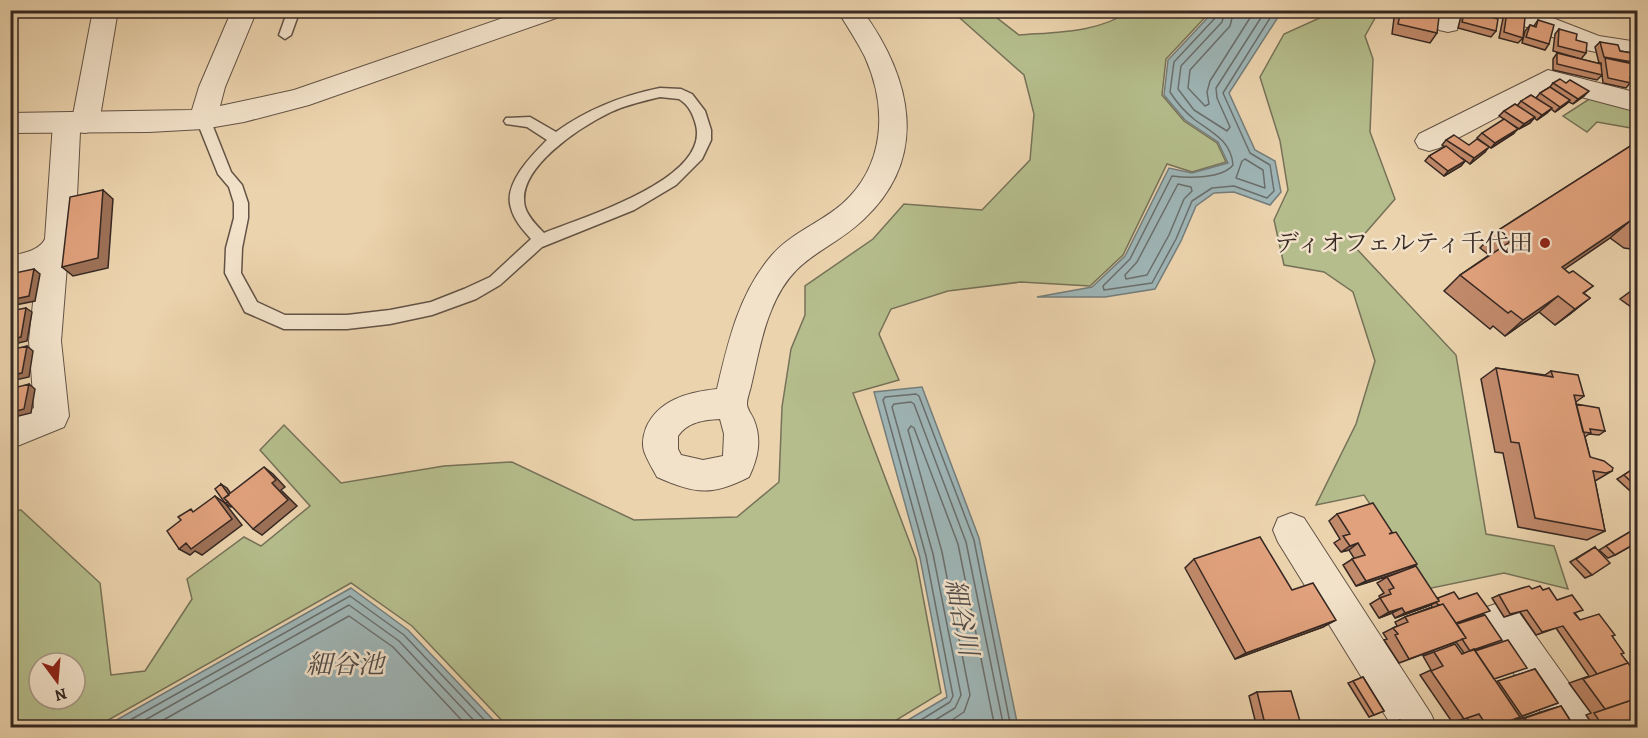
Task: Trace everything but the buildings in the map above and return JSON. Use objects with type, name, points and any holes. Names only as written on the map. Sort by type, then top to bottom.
[{"type":"street","points":[[10,434],[52,416],[45,341],[53,253],[60,239],[76,123],[106,10]]},
{"type":"street","points":[[202,119],[212,87],[244,10]]},
{"type":"street","points":[[10,123],[149,122],[202,119],[244,112],[300,98],[553,10]]},
{"type":"street","points":[[730,404],[748,331],[762,295],[783,263],[817,235],[852,212],[871,191],[890,155],[896,121],[886,78],[880,58],[849,10]]},
{"type":"street","points":[[1507,10],[1595,44],[1637,52]]},
{"type":"street","points":[[1430,141],[1484,121],[1548,79],[1638,103]]},
{"type":"street","points":[[10,268],[35,262],[53,253]]},
{"type":"street","points":[[1291,530],[1417,728]]},
{"type":"street","points":[[1501,621],[1577,728]]},
{"type":"lane","points":[[285,35],[294,10]]},
{"type":"lane","points":[[202,119],[210,132],[225,174],[235,185],[241,203],[241,218],[234,248],[233,273],[250,308],[284,322],[347,322],[390,317],[432,308],[470,294],[495,281],[541,241],[561,231],[589,224],[628,208],[660,189],[681,172],[696,155],[704,140],[703,124],[696,107],[683,94],[656,93],[626,100],[602,110],[556,139],[530,167],[518,187],[517,205],[541,241]]},
{"type":"lane","points":[[512,121],[530,122],[556,139]]},
{"type":"green space","points":[[952,11],[988,11],[1019,35],[1062,32],[1104,24],[1130,11],[1211,11],[1166,59],[1162,95],[1184,121],[1217,143],[1226,162],[1192,172],[1167,164],[1123,255],[1090,286],[1021,282],[948,291],[891,309],[879,334],[899,380],[853,393],[916,559],[941,693],[885,727],[508,727],[412,626],[351,583],[96,727],[11,727],[11,511],[21,510],[100,583],[111,675],[145,671],[192,599],[187,579],[244,537],[261,546],[310,506],[260,450],[284,425],[341,483],[444,466],[512,462],[634,520],[737,517],[779,482],[782,407],[791,349],[805,315],[805,286],[873,239],[904,204],[982,210],[1030,160],[1034,114],[1024,75]]},
{"type":"green space","points":[[1335,11],[1379,11],[1365,36],[1373,59],[1370,132],[1395,199],[1354,246],[1456,355],[1486,534],[1554,546],[1568,589],[1504,573],[1427,589],[1364,495],[1316,505],[1356,424],[1375,361],[1353,292],[1324,272],[1284,265],[1274,220],[1288,190],[1280,141],[1260,77],[1284,34]]},
{"type":"green space","points":[[1597,94],[1637,105],[1637,129],[1597,122],[1587,132],[1563,116]]},
{"type":"water","points":[[1214,11],[1282,11],[1229,93],[1255,150],[1275,161],[1281,192],[1270,205],[1234,192],[1214,193],[1196,206],[1181,241],[1155,289],[1105,297],[1037,297],[1092,287],[1125,256],[1169,168],[1192,173],[1228,163],[1218,142],[1185,120],[1164,95],[1168,60]]},
{"type":"water","name":"細谷川","points":[[922,387],[979,538],[1018,727],[896,727],[947,697],[920,558],[874,392]]},
{"type":"water","name":"細谷池","points":[[351,588],[408,630],[500,727],[104,727]]},
{"type":"place","name":"ディオフェルティ千代田","points":[[1545,243]]}]
